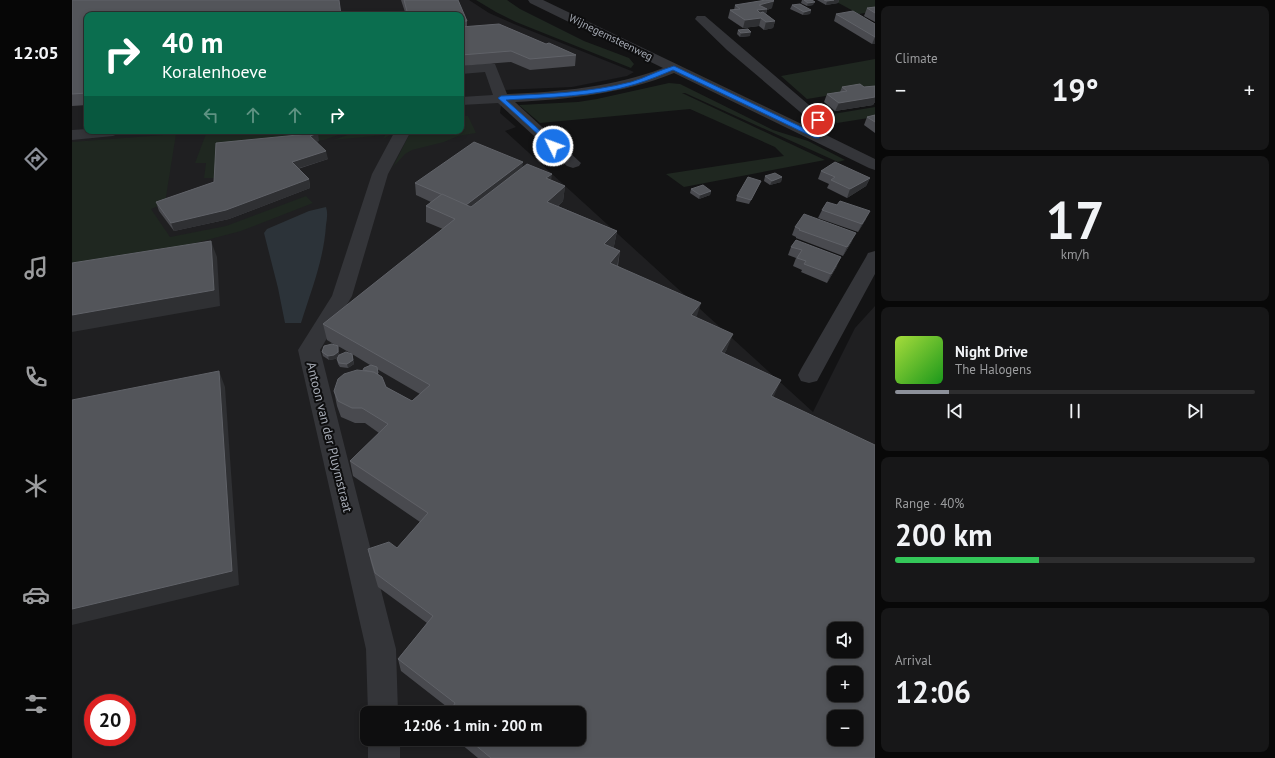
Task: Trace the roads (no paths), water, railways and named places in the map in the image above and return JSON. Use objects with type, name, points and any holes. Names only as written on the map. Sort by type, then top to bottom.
[{"type":"street","name":"Wijnegemsteenweg","points":[[534,0],[875,165]]},
{"type":"street","points":[[701,19],[818,120],[823,129],[817,137]]},
{"type":"street","points":[[464,70],[490,67],[501,98],[573,163]]},
{"type":"street","points":[[464,101],[579,94],[600,91],[634,83],[674,68]]},
{"type":"street","points":[[72,135],[84,134]]},
{"type":"street","name":"Antoon van der Pluymstraat","points":[[383,706],[381,649],[309,350],[342,296],[380,174],[400,134]]},
{"type":"street","points":[[809,375],[875,257]]},
{"type":"street","points":[[384,746],[384,758]]}]
